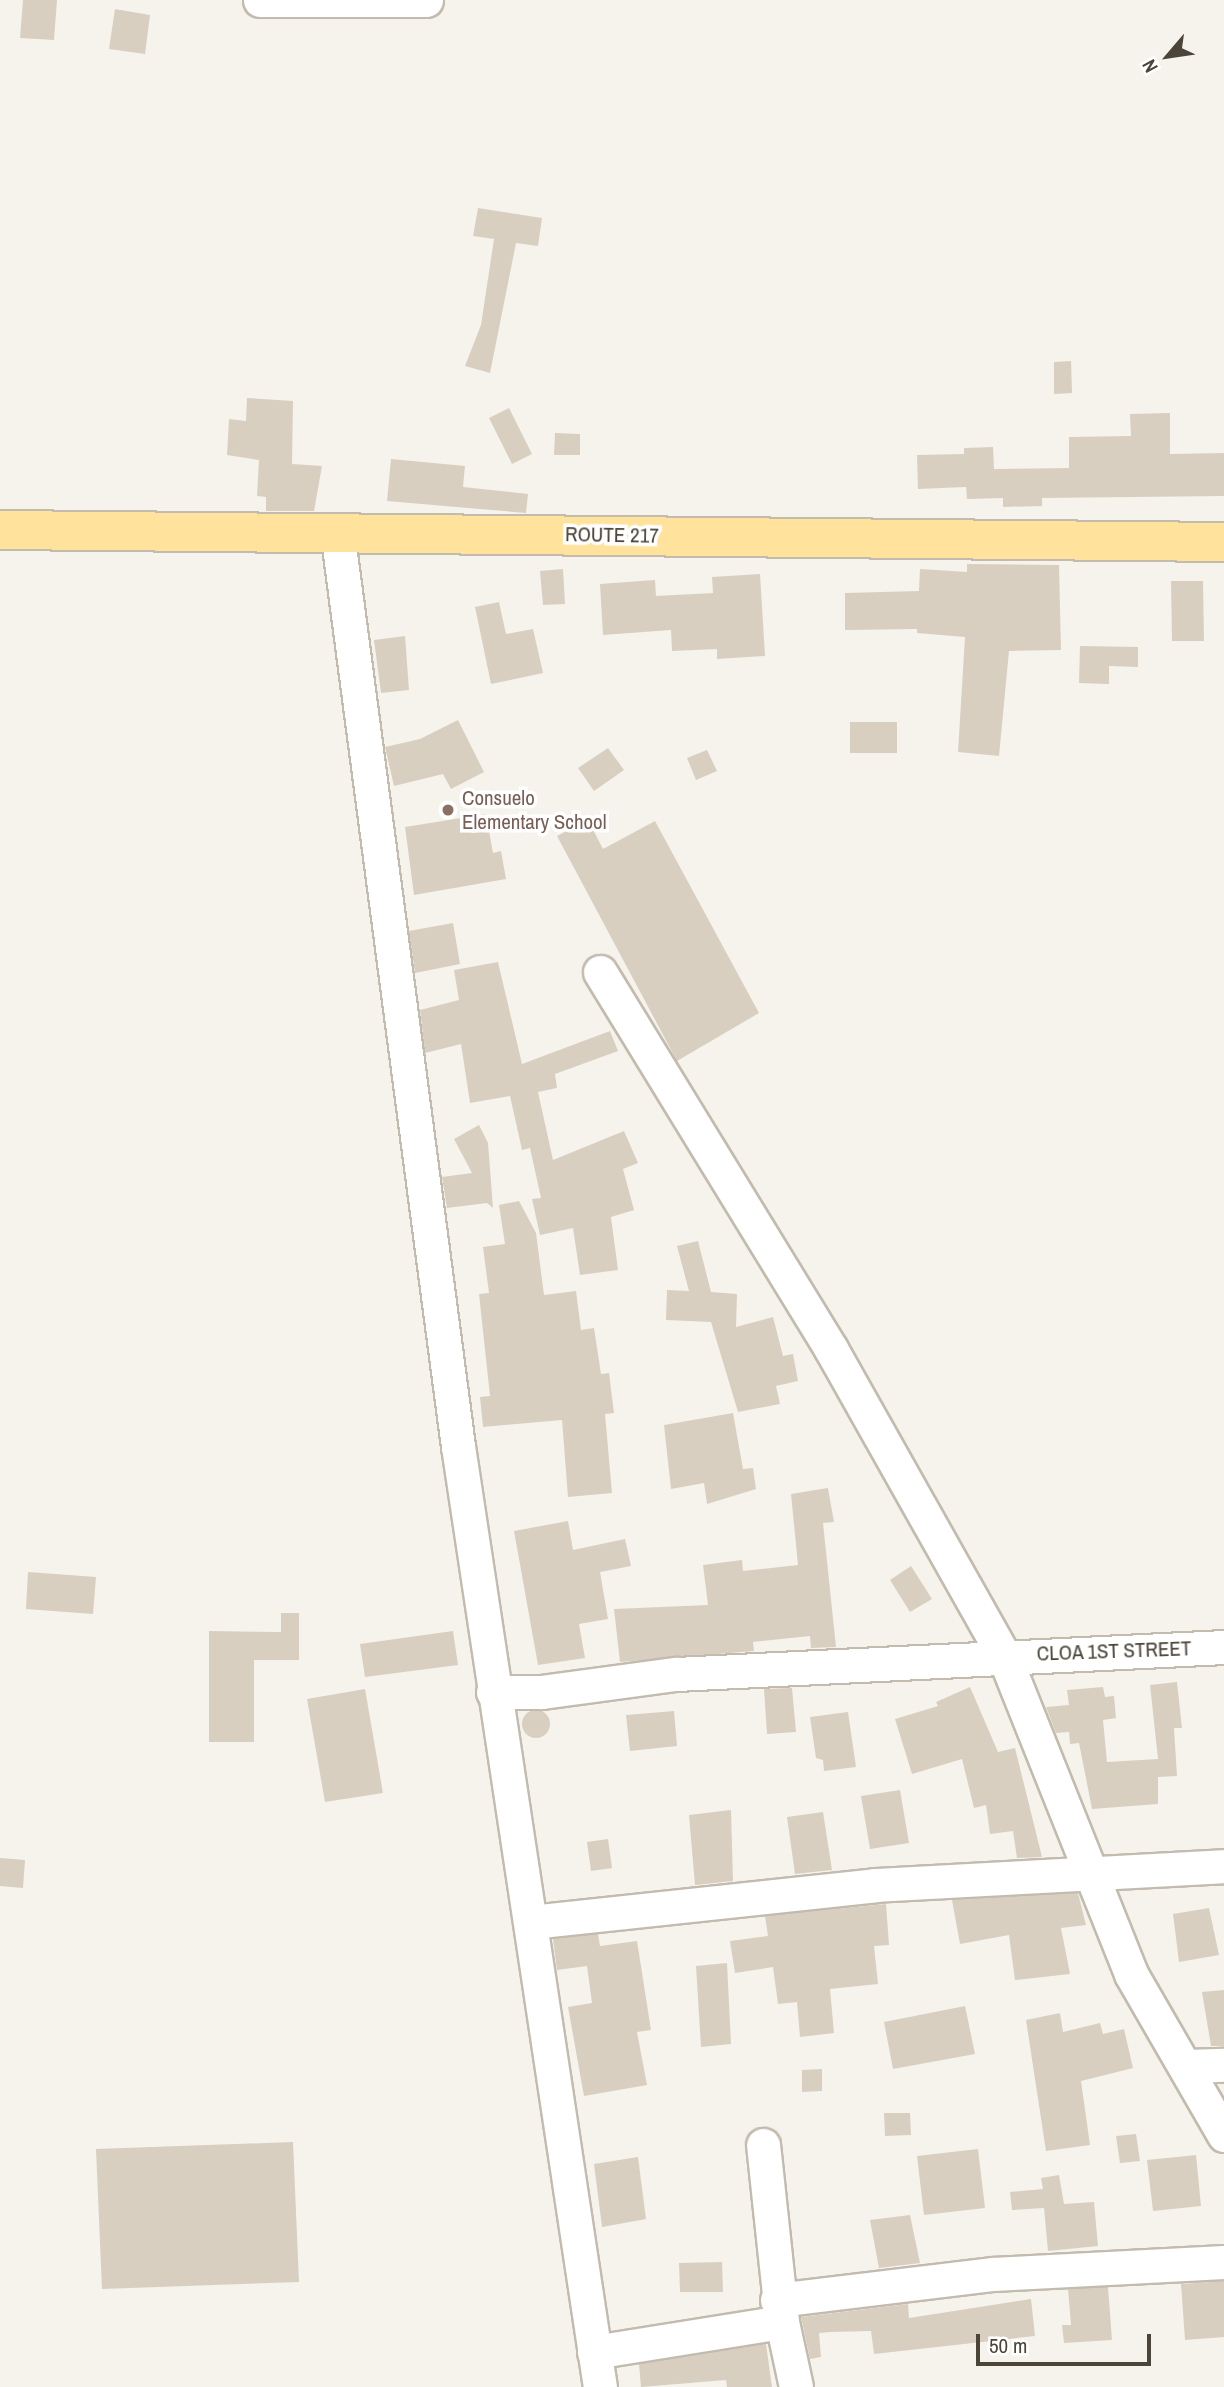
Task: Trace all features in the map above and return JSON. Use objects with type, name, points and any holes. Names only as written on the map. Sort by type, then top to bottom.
[{"type":"main road","name":"ROUTE 217","points":[[0,530],[337,531],[1224,542]]},
{"type":"street","points":[[260,0],[426,0]]},
{"type":"street","points":[[337,531],[494,1692],[600,2387]]},
{"type":"street","points":[[600,972],[826,1340],[1004,1656],[1131,1974],[1224,2135]]},
{"type":"street","name":"CLOA 1ST STREET","points":[[494,1692],[542,1692],[676,1674],[1224,1647]]},
{"type":"street","points":[[531,1922],[853,1886],[1224,1866]]},
{"type":"street","points":[[1186,2066],[1224,2065]]},
{"type":"street","points":[[763,2145],[779,2311],[796,2387]]},
{"type":"street","points":[[594,2352],[779,2311],[993,2274],[1224,2262]]},
{"type":"building","points":[[23,0],[57,0],[54,40],[20,38]]},
{"type":"building","points":[[115,9],[150,15],[145,54],[109,49]]},
{"type":"building","points":[[478,208],[542,218],[538,246],[516,243],[490,373],[465,366],[481,325],[494,239],[473,236]]},
{"type":"building","points":[[1071,361],[1072,393],[1054,394],[1054,362]]},
{"type":"building","points":[[247,398],[293,401],[292,464],[322,466],[314,511],[266,511],[266,497],[257,496],[259,460],[227,455],[229,419],[246,421]]},
{"type":"building","points":[[509,408],[532,454],[512,464],[489,418]]},
{"type":"building","points":[[1170,413],[1170,454],[1224,453],[1224,496],[1042,498],[1042,506],[1003,507],[1003,498],[967,499],[966,487],[918,489],[917,455],[964,454],[964,448],[993,447],[994,469],[1069,468],[1069,437],[1131,436],[1130,414]]},
{"type":"building","points":[[555,433],[580,434],[580,455],[554,455]]},
{"type":"building","points":[[391,459],[465,466],[463,487],[528,494],[526,513],[387,501]]},
{"type":"building","points":[[967,564],[1059,565],[1061,650],[1009,651],[999,756],[958,752],[965,637],[917,633],[917,629],[845,630],[845,593],[919,591],[920,569],[967,572]]},
{"type":"building","points":[[563,569],[565,604],[543,605],[540,571]]},
{"type":"building","points":[[760,574],[765,656],[717,659],[717,649],[672,651],[671,630],[603,635],[600,584],[655,580],[656,596],[713,593],[712,577]]},
{"type":"building","points":[[1171,581],[1203,581],[1204,641],[1172,641]]},
{"type":"building","points":[[499,602],[506,634],[533,629],[543,673],[491,684],[475,607]]},
{"type":"building","points":[[405,636],[409,690],[381,693],[374,640]]},
{"type":"building","points":[[1080,646],[1138,647],[1138,667],[1109,666],[1109,684],[1079,683]]},
{"type":"building","points":[[458,720],[484,772],[451,789],[443,774],[394,786],[385,747],[420,739]]},
{"type":"building","points":[[850,722],[897,722],[897,753],[850,753]]},
{"type":"building","points":[[608,748],[624,770],[594,791],[578,768]]},
{"type":"building","points":[[707,750],[717,771],[696,780],[687,758]]},
{"type":"building","points":[[486,814],[493,853],[501,851],[506,879],[414,895],[405,827]]},
{"type":"building","points":[[588,820],[603,849],[655,821],[759,1013],[677,1061],[557,836]]},
{"type":"building","points":[[453,923],[460,964],[415,973],[409,931]]},
{"type":"building","points":[[498,962],[522,1064],[610,1031],[618,1051],[555,1074],[557,1088],[538,1092],[553,1160],[624,1131],[638,1163],[623,1169],[634,1210],[611,1217],[618,1270],[580,1275],[573,1228],[540,1235],[532,1199],[541,1198],[530,1148],[522,1150],[510,1096],[470,1103],[461,1044],[425,1053],[420,1010],[459,1000],[454,970]]},
{"type":"building","points":[[479,1125],[488,1143],[493,1208],[487,1203],[447,1208],[442,1177],[472,1173],[454,1139]]},
{"type":"building","points":[[519,1201],[536,1233],[544,1295],[576,1291],[581,1330],[594,1328],[601,1374],[609,1373],[614,1413],[605,1414],[612,1493],[568,1497],[562,1420],[483,1427],[480,1397],[490,1396],[479,1294],[489,1293],[483,1247],[505,1244],[499,1205]]},
{"type":"building","points":[[698,1241],[711,1292],[737,1294],[736,1327],[773,1317],[783,1356],[793,1354],[798,1381],[776,1386],[780,1404],[738,1412],[711,1322],[666,1320],[667,1290],[689,1291],[677,1246]]},
{"type":"building","points":[[733,1413],[743,1469],[753,1468],[756,1489],[707,1504],[704,1483],[671,1489],[664,1425]]},
{"type":"building","points":[[828,1488],[834,1522],[823,1523],[836,1647],[811,1648],[810,1636],[753,1642],[754,1651],[620,1662],[614,1609],[708,1605],[703,1565],[742,1560],[743,1571],[798,1565],[791,1494]]},
{"type":"building","points":[[568,1521],[573,1550],[625,1539],[631,1566],[600,1572],[608,1619],[579,1624],[585,1658],[538,1665],[514,1531]]},
{"type":"building","points":[[911,1566],[932,1599],[910,1612],[890,1580]]},
{"type":"building","points":[[28,1572],[96,1577],[93,1614],[26,1609]]},
{"type":"building","points":[[281,1613],[299,1613],[299,1660],[254,1660],[254,1742],[209,1742],[209,1631],[281,1632]]},
{"type":"building","points":[[453,1631],[458,1665],[365,1677],[360,1644]]},
{"type":"building","points":[[1177,1682],[1182,1728],[1174,1728],[1177,1776],[1158,1777],[1158,1804],[1092,1809],[1079,1743],[1070,1744],[1069,1732],[1056,1733],[1046,1707],[1069,1705],[1067,1690],[1103,1687],[1105,1697],[1114,1696],[1116,1718],[1103,1720],[1107,1762],[1158,1759],[1150,1685]]},
{"type":"building","points":[[970,1687],[998,1752],[1015,1748],[1042,1857],[1017,1858],[1013,1831],[990,1834],[986,1805],[974,1808],[962,1759],[912,1774],[895,1719],[938,1706],[936,1702]]},
{"type":"building","points":[[792,1688],[796,1732],[767,1734],[764,1689]]},
{"type":"building","points":[[365,1689],[383,1793],[325,1802],[307,1699]]},
{"type":"building","points":[[536,1710],[546,1714],[550,1724],[546,1734],[536,1738],[526,1734],[522,1724],[526,1714]]},
{"type":"building","points":[[674,1711],[677,1746],[630,1751],[626,1715]]},
{"type":"building","points":[[848,1712],[856,1767],[824,1771],[823,1760],[816,1758],[810,1717]]},
{"type":"building","points":[[900,1790],[909,1843],[870,1849],[861,1796]]},
{"type":"building","points":[[731,1810],[733,1881],[695,1885],[689,1815]]},
{"type":"building","points":[[823,1812],[832,1870],[795,1874],[787,1817]]},
{"type":"building","points":[[608,1839],[612,1868],[591,1871],[587,1842]]},
{"type":"building","points":[[0,1858],[25,1860],[23,1888],[0,1886]]},
{"type":"building","points":[[1078,1893],[1086,1925],[1061,1928],[1070,1974],[1015,1980],[1009,1935],[960,1944],[952,1900]]},
{"type":"building","points":[[886,1904],[889,1945],[874,1946],[878,1984],[830,1989],[834,2033],[800,2037],[797,2002],[778,2004],[773,1967],[735,1973],[730,1941],[768,1936],[765,1916]]},
{"type":"building","points":[[1209,1908],[1219,1955],[1179,1962],[1173,1914]]},
{"type":"building","points":[[598,1934],[600,1946],[637,1941],[651,2030],[637,2032],[647,2085],[584,2096],[568,2007],[592,2003],[587,1966],[557,1970],[553,1939]]},
{"type":"building","points":[[727,1963],[731,2044],[701,2047],[696,1966]]},
{"type":"building","points":[[1224,1990],[1224,2046],[1211,2046],[1202,1992]]},
{"type":"building","points":[[965,2006],[975,2054],[893,2069],[884,2022]]},
{"type":"building","points":[[1060,2013],[1063,2032],[1100,2023],[1103,2034],[1124,2029],[1133,2068],[1081,2081],[1090,2145],[1046,2151],[1026,2020]]},
{"type":"building","points":[[822,2069],[822,2091],[802,2092],[802,2070]]},
{"type":"building","points":[[884,2113],[910,2113],[911,2135],[885,2136]]},
{"type":"building","points":[[1136,2134],[1140,2161],[1120,2163],[1116,2136]]},
{"type":"building","points":[[293,2142],[299,2282],[102,2289],[96,2149]]},
{"type":"building","points":[[978,2149],[985,2208],[924,2215],[917,2156]]},
{"type":"building","points":[[1196,2155],[1201,2206],[1153,2211],[1147,2160]]},
{"type":"building","points":[[638,2157],[646,2219],[602,2227],[594,2164]]},
{"type":"building","points":[[1059,2175],[1064,2204],[1094,2202],[1098,2246],[1048,2251],[1044,2208],[1012,2210],[1010,2192],[1043,2189],[1041,2178]]},
{"type":"building","points":[[910,2215],[920,2263],[879,2268],[870,2220]]},
{"type":"building","points":[[722,2262],[723,2292],[680,2292],[679,2263]]},
{"type":"building","points":[[1224,2281],[1224,2337],[1185,2340],[1181,2284]]},
{"type":"building","points":[[1108,2287],[1112,2340],[1064,2343],[1062,2325],[1071,2325],[1068,2289]]},
{"type":"building","points":[[1031,2299],[1035,2336],[874,2354],[871,2331],[830,2332],[819,2333],[821,2357],[810,2359],[801,2317],[908,2304],[909,2318]]},
{"type":"building","points":[[766,2344],[772,2387],[727,2387],[726,2380],[641,2387],[639,2364]]},
{"type":"place","name":"Consuelo Elementary School","points":[[448,810]]}]
